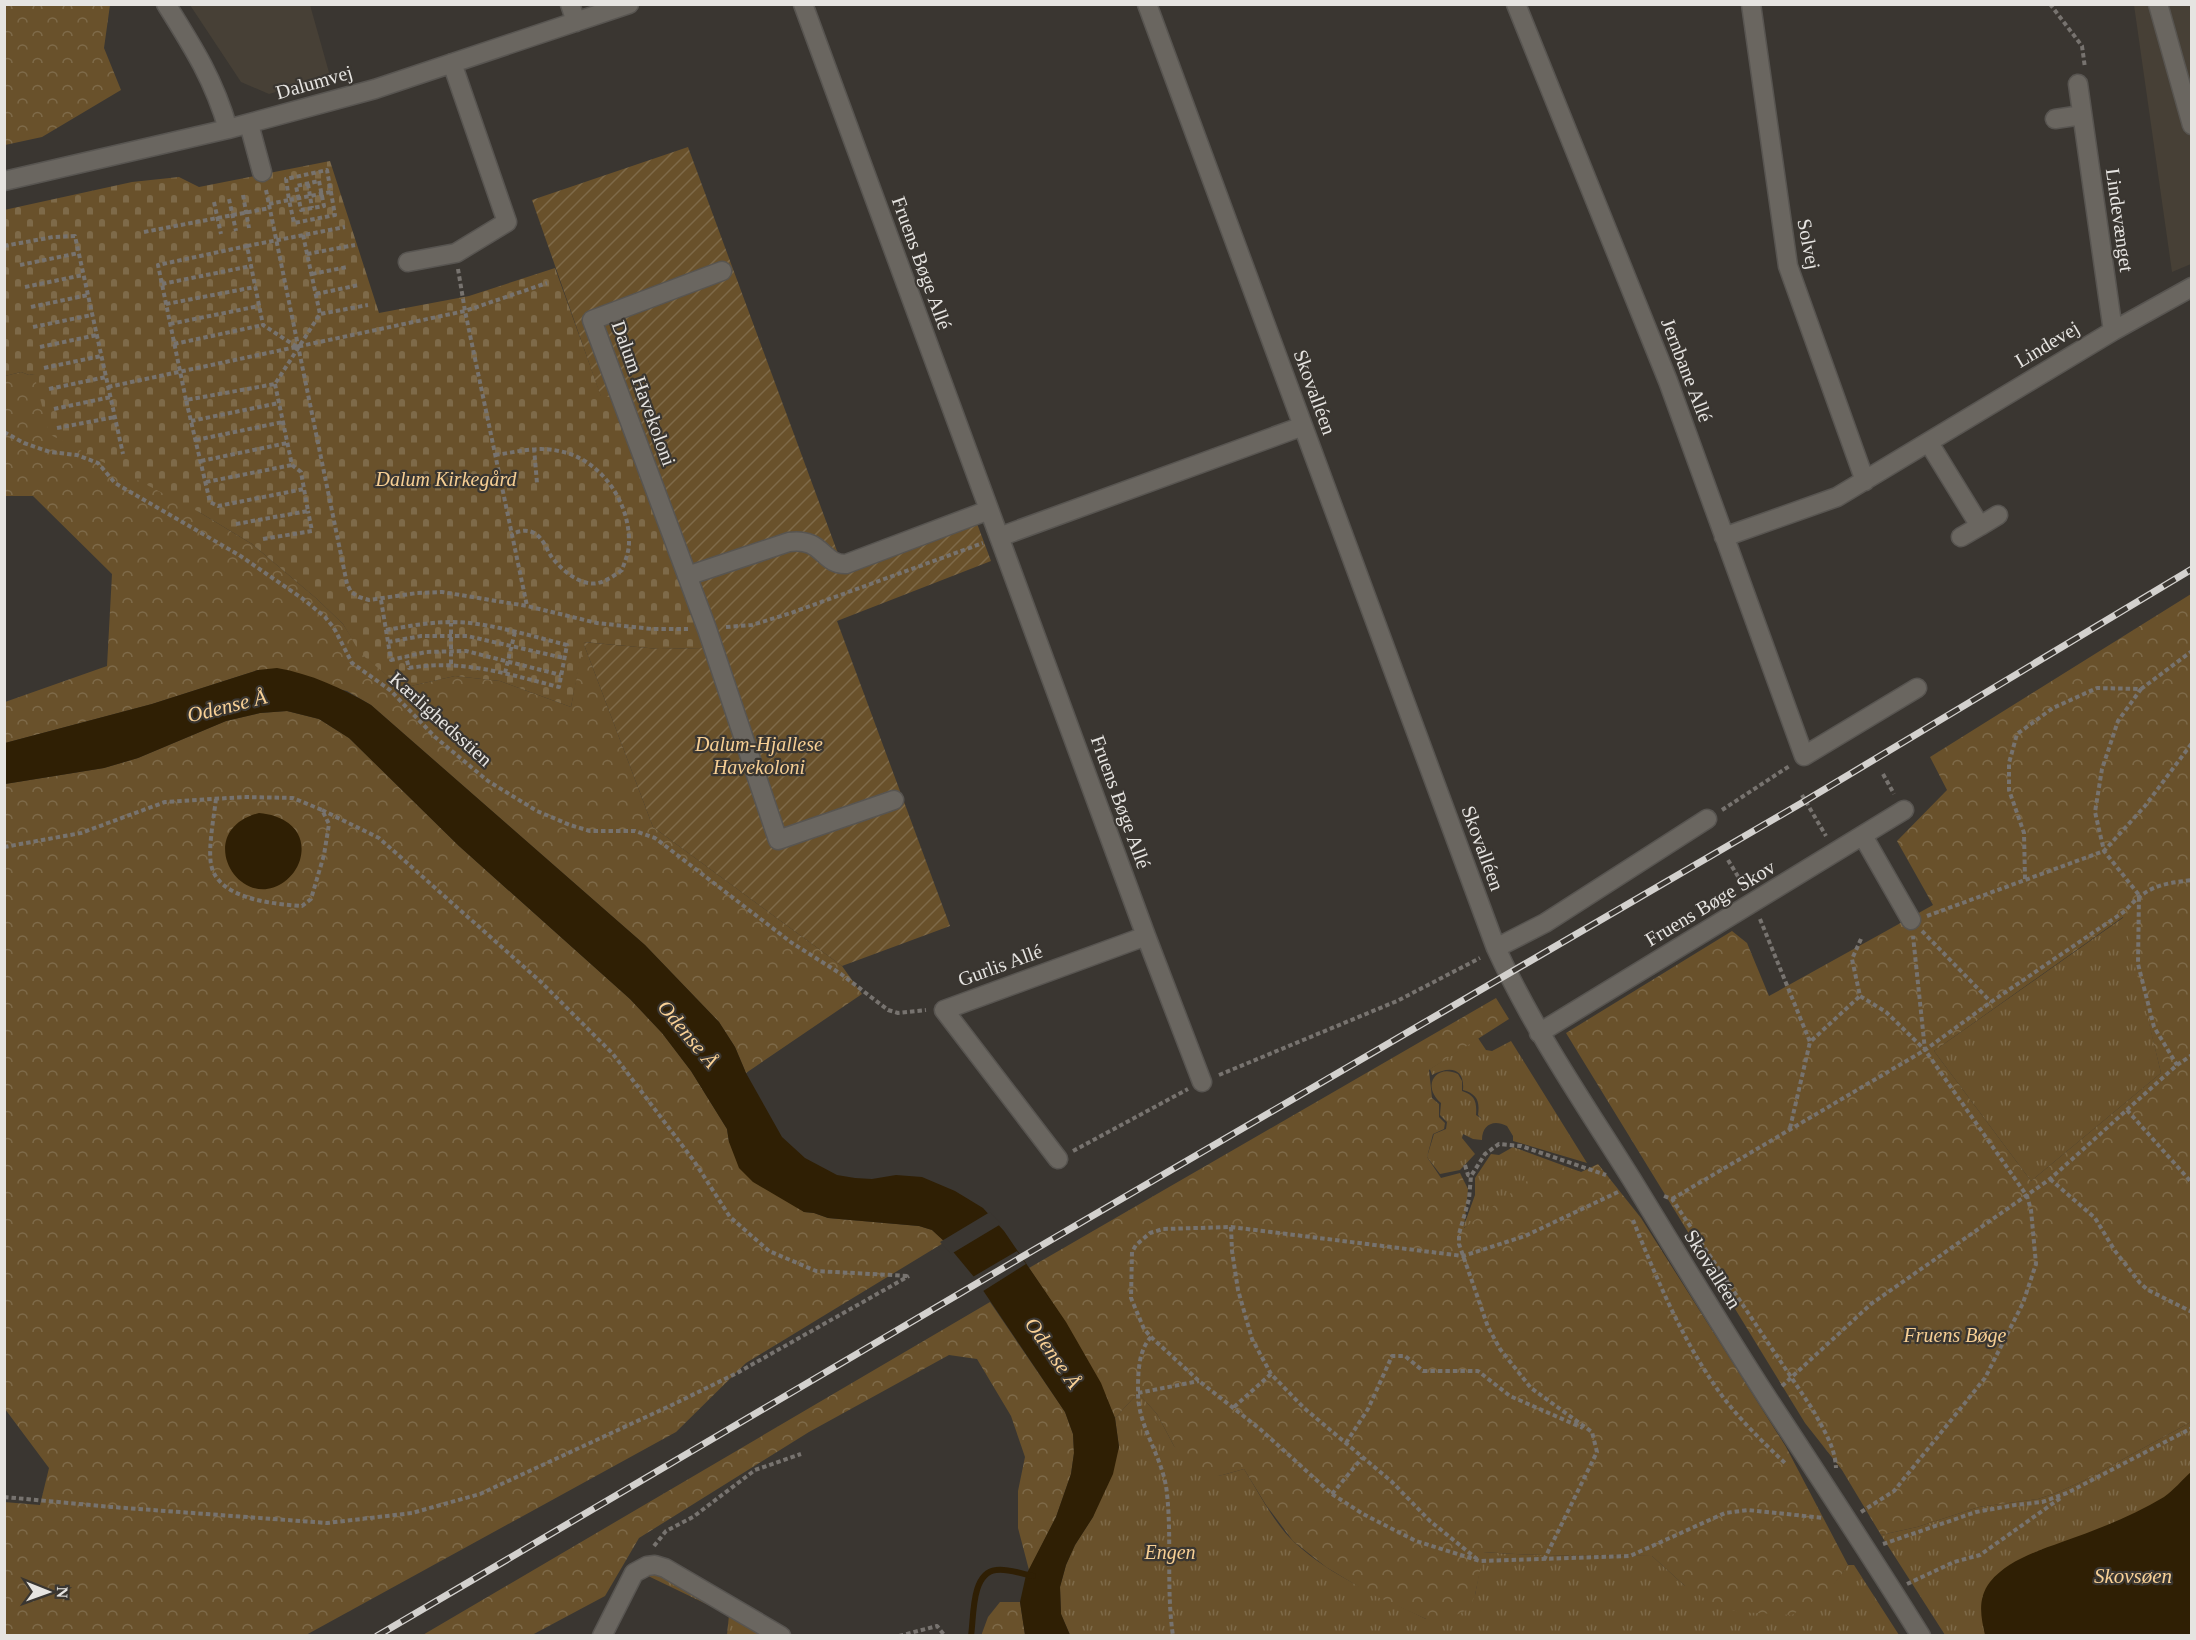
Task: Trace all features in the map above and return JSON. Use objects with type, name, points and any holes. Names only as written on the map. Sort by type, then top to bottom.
[{"type":"street","points":[[166,4],[202,61],[221,105],[228,129]]},
{"type":"street","points":[[570,4],[576,22]]},
{"type":"street","name":"Dalumvej","points":[[4,181],[249,124],[375,88],[629,4]]},
{"type":"street","name":"Fruens Bøge Allé","points":[[803,4],[1146,936],[1202,1082]]},
{"type":"street","name":"Skovalléen","points":[[1147,4],[1496,948],[1508,975],[1539,1033],[1651,1212],[1921,1635]]},
{"type":"street","name":"Jernbane Allé","points":[[1516,4],[1668,381],[1804,756]]},
{"type":"street","name":"Solvej","points":[[1750,4],[1788,266],[1865,481]]},
{"type":"street","points":[[2158,4],[2192,125]]},
{"type":"street","points":[[408,262],[456,253],[507,222],[452,63]]},
{"type":"street","name":"Lindevænget","points":[[2078,84],[2113,331]]},
{"type":"street","points":[[2055,119],[2082,115]]},
{"type":"street","points":[[249,124],[262,172]]},
{"type":"street","name":"Dalum Havekoloni","points":[[722,272],[592,320],[707,629],[778,840],[894,800]]},
{"type":"street","name":"Lindevej","points":[[1724,537],[1837,497],[2113,331],[2192,287]]},
{"type":"street","points":[[999,537],[1304,426]]},
{"type":"street","points":[[1929,443],[1980,526]]},
{"type":"street","points":[[687,576],[798,540],[812,544],[836,563],[846,564],[989,510]]},
{"type":"street","points":[[1961,537],[1998,515]]},
{"type":"street","points":[[1804,756],[1917,688]]},
{"type":"street","name":"Fruens Bøge Skov","points":[[1539,1033],[1904,810]]},
{"type":"street","points":[[1496,948],[1545,923],[1707,819]]},
{"type":"street","points":[[1863,836],[1911,920]]},
{"type":"street","name":"Gurlis Allé","points":[[1058,1159],[944,1010],[1146,936]]},
{"type":"street","points":[[602,1635],[634,1573],[650,1566],[665,1568],[781,1635]]},
{"type":"path","points":[[2050,4],[2082,46],[2087,79],[2078,84]]},
{"type":"path","points":[[327,170],[335,215],[294,223],[289,200],[286,179],[327,170]]},
{"type":"path","points":[[262,172],[347,584],[351,592],[359,597],[381,600],[417,593],[442,592],[526,606],[597,623],[652,628],[707,629],[752,624],[791,614],[999,537]]},
{"type":"path","points":[[319,182],[322,194],[324,206],[301,210],[296,186],[319,182]]},
{"type":"path","points":[[308,184],[312,208]]},
{"type":"path","points":[[144,232],[246,213],[289,200],[331,192]]},
{"type":"path","points":[[243,195],[249,228]]},
{"type":"path","points":[[229,199],[236,231]]},
{"type":"path","points":[[214,202],[221,234]]},
{"type":"path","points":[[304,489],[218,506],[210,502],[158,266],[345,227]]},
{"type":"path","points":[[303,235],[320,314]]},
{"type":"path","points":[[4,246],[53,237],[75,236],[123,454]]},
{"type":"path","points":[[307,254],[355,245]]},
{"type":"path","points":[[247,246],[264,325],[297,348]]},
{"type":"path","points":[[456,253],[465,311],[526,606]]},
{"type":"path","points":[[20,265],[79,254]]},
{"type":"path","points":[[162,284],[251,266]]},
{"type":"path","points":[[312,274],[347,267]]},
{"type":"path","points":[[25,287],[83,274]]},
{"type":"path","points":[[108,387],[465,311],[547,283]]},
{"type":"path","points":[[316,294],[359,285]]},
{"type":"path","points":[[166,304],[255,287]]},
{"type":"path","points":[[31,307],[88,295]]},
{"type":"path","points":[[263,539],[312,531],[301,472],[292,465],[275,384],[320,314],[368,304]]},
{"type":"path","points":[[170,324],[260,306]]},
{"type":"path","points":[[33,327],[92,315]]},
{"type":"path","points":[[174,344],[264,325]]},
{"type":"path","points":[[40,347],[97,335]]},
{"type":"path","points":[[44,368],[101,356]]},
{"type":"path","points":[[49,389],[106,377]]},
{"type":"path","points":[[186,400],[275,384]]},
{"type":"path","points":[[54,410],[111,397]]},
{"type":"path","points":[[191,421],[279,403]]},
{"type":"path","points":[[57,428],[115,417]]},
{"type":"path","points":[[196,440],[283,422]]},
{"type":"path","name":"Kærlighedsstien","points":[[4,432],[24,443],[50,452],[77,455],[98,463],[116,483],[239,555],[303,599],[325,617],[334,628],[352,663],[390,690],[435,737],[488,781],[537,810],[570,825],[590,831],[635,831],[655,838],[792,944],[842,974],[888,1010],[898,1013],[944,1010]]},
{"type":"path","points":[[201,461],[287,443]]},
{"type":"path","points":[[495,456],[534,448],[560,451],[582,459],[601,474],[618,494],[626,519],[629,544],[622,570],[608,580],[595,584],[574,578],[562,570],[534,533],[525,530],[512,534]]},
{"type":"path","points":[[534,448],[537,483]]},
{"type":"path","points":[[206,482],[292,465]]},
{"type":"path","points":[[236,524],[308,511]]},
{"type":"path","points":[[381,600],[392,660],[426,652],[466,651],[561,675]]},
{"type":"path","points":[[451,622],[451,664]]},
{"type":"path","points":[[386,630],[418,624],[468,623],[567,645],[559,687],[451,664],[409,668],[406,657]]},
{"type":"path","points":[[505,674],[515,632]]},
{"type":"path","points":[[388,642],[421,636],[467,636],[564,658]]},
{"type":"path","points":[[2176,1065],[2154,1027],[2138,964],[2139,895],[2104,850],[2096,812],[2102,769],[2118,722],[2141,689],[2192,651]]},
{"type":"path","points":[[2025,879],[2024,833],[2009,790],[2009,763],[2018,734],[2053,708],[2097,688],[2141,689]]},
{"type":"path","points":[[1911,920],[1932,915],[2104,850],[2145,806],[2192,743]]},
{"type":"path","points":[[1707,819],[1804,756]]},
{"type":"path","points":[[1802,795],[1836,853]]},
{"type":"path","points":[[4,847],[81,833],[165,802],[293,798],[322,810],[379,838],[541,982],[613,1054],[694,1161],[730,1217],[769,1251],[816,1271],[909,1276],[737,1373],[654,1413],[480,1494],[412,1513],[327,1522],[112,1508],[4,1497]]},
{"type":"path","points":[[216,799],[210,864],[216,878],[231,892],[279,904],[302,906],[311,899],[324,855],[329,824],[322,810]]},
{"type":"path","points":[[1728,860],[1754,903],[1810,1041],[1790,1129]]},
{"type":"path","points":[[1651,1212],[1925,1050],[1991,1002],[2126,911],[2139,895],[2164,883],[2192,880]]},
{"type":"path","points":[[1911,920],[1991,1002]]},
{"type":"path","points":[[1911,920],[1925,1050]]},
{"type":"path","points":[[1635,1184],[1525,1236],[1463,1256],[1231,1227],[1163,1229],[1150,1233],[1136,1245],[1132,1252],[1131,1298],[1144,1329],[1151,1337],[1332,1494],[1363,1514],[1416,1541],[1480,1561],[1630,1556],[1725,1513],[1748,1510],[1849,1521],[1894,1491],[1984,1378],[2023,1303],[2036,1264],[2031,1210],[2027,1196],[1925,1050],[1886,1012],[1860,996],[1852,959],[1861,939]]},
{"type":"path","points":[[1058,1159],[1202,1082],[1397,1001],[1496,948]]},
{"type":"path","points":[[1810,1041],[1860,996]]},
{"type":"path","points":[[1768,1398],[1871,1304],[2050,1179],[2176,1065],[2192,1055]]},
{"type":"path","points":[[2127,1110],[2192,1183]]},
{"type":"path","points":[[1544,1560],[1597,1452],[1592,1432],[1531,1388],[1500,1349],[1488,1327],[1463,1256],[1459,1234],[1469,1199],[1471,1176],[1485,1154],[1499,1144],[1506,1143],[1635,1184]]},
{"type":"path","points":[[1465,1165],[1468,1175],[1471,1176]]},
{"type":"path","points":[[2050,1179],[2096,1218],[2115,1251],[2140,1283],[2148,1290],[2192,1312]]},
{"type":"path","points":[[1635,1184],[1629,1211],[1656,1279],[1702,1365],[1726,1401],[1789,1467]]},
{"type":"path","points":[[1663,1196],[1672,1199],[1818,1419],[1836,1457],[1836,1470],[1827,1485]]},
{"type":"path","points":[[1231,1227],[1238,1290],[1252,1339],[1271,1374],[1304,1408],[1391,1481],[1430,1521],[1480,1561]]},
{"type":"path","points":[[1151,1337],[1144,1345],[1140,1358],[1138,1393],[1143,1420],[1159,1460],[1167,1494],[1173,1635]]},
{"type":"path","points":[[1346,1443],[1368,1409],[1392,1356],[1406,1356],[1423,1371],[1478,1371],[1510,1396],[1592,1432]]},
{"type":"path","points":[[1234,1407],[1271,1374]]},
{"type":"path","points":[[1138,1393],[1199,1381]]},
{"type":"path","points":[[1866,1547],[1894,1541],[1976,1512],[2042,1502],[2067,1493],[2192,1428]]},
{"type":"path","points":[[650,1566],[650,1555],[654,1544],[666,1531],[693,1517],[755,1470],[801,1454]]},
{"type":"path","points":[[1332,1494],[1362,1458]]},
{"type":"path","points":[[1893,1591],[1954,1562],[1980,1555],[2067,1493]]},
{"type":"path","points":[[899,1635],[936,1626],[945,1635]]},
{"type":"shaded area","points":[[190,5],[310,5],[330,76],[269,94],[241,82]]},
{"type":"shaded area","points":[[2134,5],[2191,5],[2191,264],[2172,272]]},
{"type":"green space","points":[[4,5],[110,5],[104,48],[121,90],[42,137],[5,145]]},
{"type":"green space","name":"Dalum-Hjallese Havekoloni","points":[[688,147],[840,559],[972,510],[991,561],[837,621],[950,926],[842,966],[653,827],[583,642],[659,649],[705,648],[610,397],[601,397],[532,200]]},
{"type":"green space","name":"Dalum Kirkegård","points":[[330,161],[379,313],[469,296],[555,268],[601,396],[610,397],[705,648],[659,649],[584,642],[571,707],[500,681],[455,676],[402,688],[360,653],[343,624],[317,599],[252,544],[199,512],[49,434],[34,374],[21,372],[5,376],[4,210],[132,182],[179,177],[199,187]]},
{"type":"green space","points":[[21,372],[34,374],[199,512],[252,544],[317,599],[343,624],[361,653],[402,688],[455,676],[500,681],[571,707],[583,642],[653,827],[842,966],[862,994],[746,1073],[735,1047],[719,1022],[645,945],[371,705],[347,691],[258,670],[152,704],[5,743],[5,702],[107,666],[112,574],[33,496],[5,496],[5,376]]},
{"type":"green space","name":"Fruens Bøge","points":[[2191,594],[2191,1422],[2083,1481],[2056,1493],[2038,1499],[1979,1507],[1917,1527],[1881,1535],[1842,1470],[1805,1423],[1566,1033],[1732,931],[1747,943],[1769,996],[1933,905],[1897,841],[1947,790],[1930,757]],"holes":[[[2123,917],[2161,1073],[2031,1181],[1934,1051]]]},
{"type":"green space","points":[[287,711],[319,719],[349,738],[459,846],[630,999],[662,1033],[691,1071],[727,1129],[729,1142],[804,1212],[828,1218],[919,1226],[932,1230],[945,1242],[746,1363],[676,1432],[306,1635],[5,1635],[4,1502],[40,1505],[49,1468],[5,1409],[5,784],[104,768],[138,758],[226,721],[260,713]]},
{"type":"green space","points":[[2124,917],[2161,1073],[2031,1181],[1934,1051]]},
{"type":"green space","points":[[1496,998],[1509,1019],[1429,1070],[1432,1098],[1439,1104],[1439,1117],[1445,1123],[1444,1129],[1433,1134],[1427,1157],[1441,1178],[1460,1173],[1468,1189],[1464,1228],[1550,1164],[1581,1172],[1598,1164],[1641,1218],[1786,1447],[1848,1565],[1831,1589],[1792,1615],[1739,1612],[1715,1605],[1685,1586],[1652,1556],[1484,1552],[1475,1595],[1469,1609],[1443,1621],[1426,1619],[1369,1593],[1326,1567],[1293,1541],[1266,1505],[1244,1469],[1219,1476],[1198,1473],[1174,1446],[1157,1414],[1138,1393],[1115,1418],[1076,1341],[1029,1268]]},
{"type":"green space","points":[[1478,1038],[1486,1050],[1492,1051],[1511,1041],[1587,1163],[1513,1141],[1513,1136],[1507,1126],[1493,1123],[1484,1130],[1482,1140],[1463,1134],[1462,1138],[1475,1154],[1460,1170],[1440,1174],[1427,1157],[1434,1134],[1446,1129],[1447,1122],[1440,1115],[1441,1103],[1432,1090],[1434,1078],[1443,1072],[1450,1071],[1458,1074],[1462,1081],[1462,1091],[1472,1097],[1476,1106],[1476,1115],[1482,1119],[1478,1115],[1476,1099],[1472,1094],[1463,1090],[1463,1082],[1459,1073],[1455,1070],[1444,1070],[1432,1075],[1430,1069]]},
{"type":"green space","points":[[1513,1147],[1581,1172],[1463,1228],[1475,1195],[1475,1178],[1491,1154],[1499,1155]]},
{"type":"green space","points":[[990,1302],[1065,1412],[1073,1434],[1074,1453],[1071,1474],[1056,1517],[1029,1570],[1018,1528],[1018,1491],[1025,1457],[1011,1416],[977,1359],[949,1355],[809,1432],[639,1538],[605,1596],[532,1635],[421,1636]]},
{"type":"green space","name":"Engen","points":[[1138,1393],[1157,1414],[1174,1446],[1219,1476],[1244,1469],[1279,1526],[1309,1555],[1357,1585],[1426,1619],[1475,1595],[1483,1552],[1652,1556],[1685,1586],[1830,1589],[1848,1565],[1854,1565],[1899,1635],[1070,1635],[1061,1614],[1060,1587],[1066,1565],[1075,1545],[1093,1517],[1119,1447],[1115,1418]]},
{"type":"green space","points":[[2191,1422],[2191,1635],[1945,1635],[1881,1535],[1917,1527],[1979,1507],[2038,1499],[2056,1493],[2083,1481]]},
{"type":"green space","points":[[646,1571],[661,1572],[773,1635],[727,1635],[729,1615],[644,1574],[612,1635],[606,1636],[635,1579]]},
{"type":"green space","points":[[1000,1602],[1020,1602],[1025,1635],[981,1636],[988,1617]]},
{"type":"water","name":"Odense Å","points":[[277,668],[326,682],[371,705],[645,945],[719,1022],[735,1047],[746,1073],[782,1137],[805,1158],[837,1175],[855,1178],[872,1179],[896,1175],[922,1177],[955,1191],[983,1208],[1004,1231],[1066,1322],[1101,1383],[1115,1418],[1119,1447],[1113,1474],[1093,1517],[1075,1545],[1060,1587],[1061,1614],[1070,1635],[1025,1635],[1020,1602],[1026,1575],[1056,1517],[1071,1474],[1074,1453],[1073,1434],[1065,1412],[974,1277],[932,1230],[919,1226],[828,1218],[804,1212],[753,1182],[739,1168],[729,1142],[727,1129],[691,1071],[662,1033],[630,999],[459,846],[349,738],[319,719],[287,711],[260,713],[226,721],[138,758],[104,768],[5,784],[5,743],[152,704],[258,670]]},
{"type":"water","points":[[259,813],[278,817],[292,826],[301,841],[302,850],[294,872],[284,882],[267,889],[252,887],[238,879],[229,866],[225,851],[228,836],[239,822]]},
{"type":"water","name":"Skovsøen","points":[[2191,1472],[2191,1635],[1985,1635],[1981,1615],[1983,1595],[1990,1582],[2005,1568],[2033,1553],[2140,1510],[2164,1497]]},
{"type":"pier","points":[[990,1212],[1001,1224],[951,1254],[940,1242]]},
{"type":"pier","points":[[1017,1251],[1026,1264],[980,1293],[971,1278]]},
{"type":"waterway","points":[[971,1636],[975,1597],[982,1579],[988,1573],[1005,1570],[1033,1576]]},
{"type":"railway","points":[[377,1636],[1805,801],[2192,569]]}]
